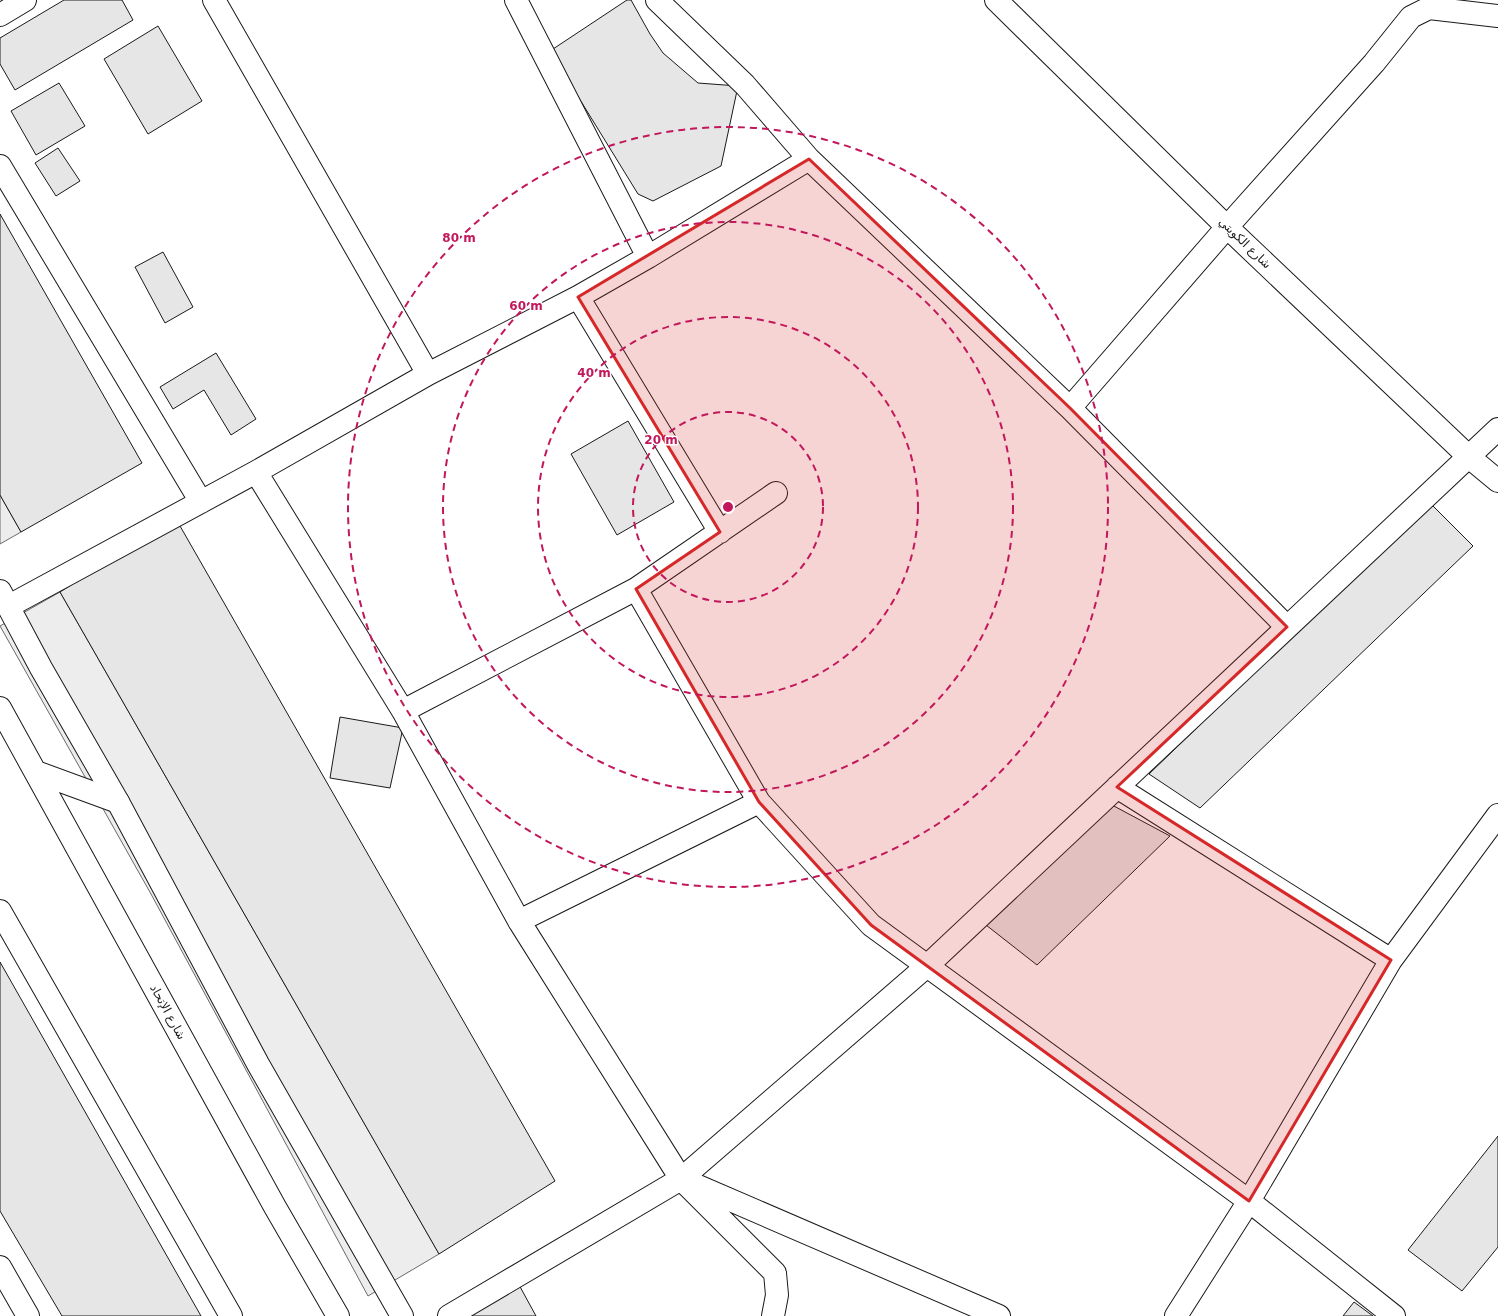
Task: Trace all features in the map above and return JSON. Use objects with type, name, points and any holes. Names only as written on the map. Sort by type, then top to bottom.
[{"type":"street","points":[[0,15],[25,0]]},
{"type":"street","points":[[214,0],[428,374]]},
{"type":"street","points":[[516,0],[648,257]]},
{"type":"street","points":[[657,0],[745,85],[809,159],[1070,408],[1287,627]]},
{"type":"street","name":"شارع الكويتي","points":[[996,0],[1227,227],[1469,457],[1498,481]]},
{"type":"street","points":[[1070,408],[1227,227],[1374,63],[1411,17],[1429,8],[1480,10]]},
{"type":"street","points":[[402,1316],[258,1064],[118,802],[41,668],[4,599],[201,502],[428,374],[578,296],[648,257],[809,159]]},
{"type":"street","points":[[0,166],[201,502]]},
{"type":"street","points":[[578,296],[720,532]]},
{"type":"street","points":[[449,1316],[681,1179],[927,966],[1498,429]]},
{"type":"street","points":[[256,472],[403,710],[519,921],[681,1179],[775,1274],[777,1295],[773,1316]]},
{"type":"street","points":[[403,710],[636,589],[776,493]]},
{"type":"street","points":[[636,589],[758,802],[871,925],[1249,1201],[1394,1316]]},
{"type":"street","name":"شارع الإتحاد","points":[[0,708],[275,1207],[338,1316]]},
{"type":"street","points":[[36,772],[118,802]]},
{"type":"street","points":[[1117,787],[1391,960]]},
{"type":"street","points":[[519,921],[758,802]]},
{"type":"street","points":[[1176,1316],[1249,1201],[1391,960],[1498,815]]},
{"type":"street","points":[[0,911],[231,1316]]},
{"type":"street","points":[[681,1179],[999,1316]]},
{"type":"street","points":[[0,1267],[28,1316]]},
{"type":"highlighted area","points":[[809,159],[1070,408],[1287,627],[1117,787],[1391,960],[1249,1201],[871,925],[759,802],[636,589],[720,532],[578,297]]},
{"type":"shaded area","points":[[0,495],[21,532],[0,544]]},
{"type":"shaded area","points":[[60,592],[439,1254],[368,1296],[151,894],[0,626]]},
{"type":"building","points":[[64,0],[122,0],[133,20],[15,90],[0,64],[0,38]]},
{"type":"building","points":[[627,0],[631,0],[650,34],[663,53],[698,83],[738,86],[721,166],[653,201],[638,194],[550,51]]},
{"type":"building","points":[[158,26],[202,101],[148,134],[104,59]]},
{"type":"building","points":[[59,83],[85,126],[36,155],[11,111]]},
{"type":"building","points":[[58,148],[80,181],[56,196],[35,163]]},
{"type":"building","points":[[0,214],[142,463],[21,532],[0,495]]},
{"type":"building","points":[[163,252],[193,307],[165,323],[135,267]]},
{"type":"building","points":[[216,353],[256,419],[231,435],[204,390],[173,409],[160,387]]},
{"type":"building","points":[[628,421],[674,502],[617,535],[571,454]]},
{"type":"building","points":[[1430,503],[1473,546],[1200,808],[1149,774]]},
{"type":"building","points":[[176,519],[555,1181],[439,1254],[60,592]]},
{"type":"building","points":[[340,717],[403,728],[390,788],[330,778]]},
{"type":"building","points":[[1112,805],[1170,836],[1037,965],[986,925]]},
{"type":"building","points":[[0,962],[201,1316],[62,1316],[0,1211]]},
{"type":"building","points":[[1498,1136],[1498,1247],[1462,1291],[1408,1250]]},
{"type":"building","points":[[518,1283],[536,1316],[466,1316]]},
{"type":"building","points":[[1354,1302],[1373,1316],[1343,1316]]}]
